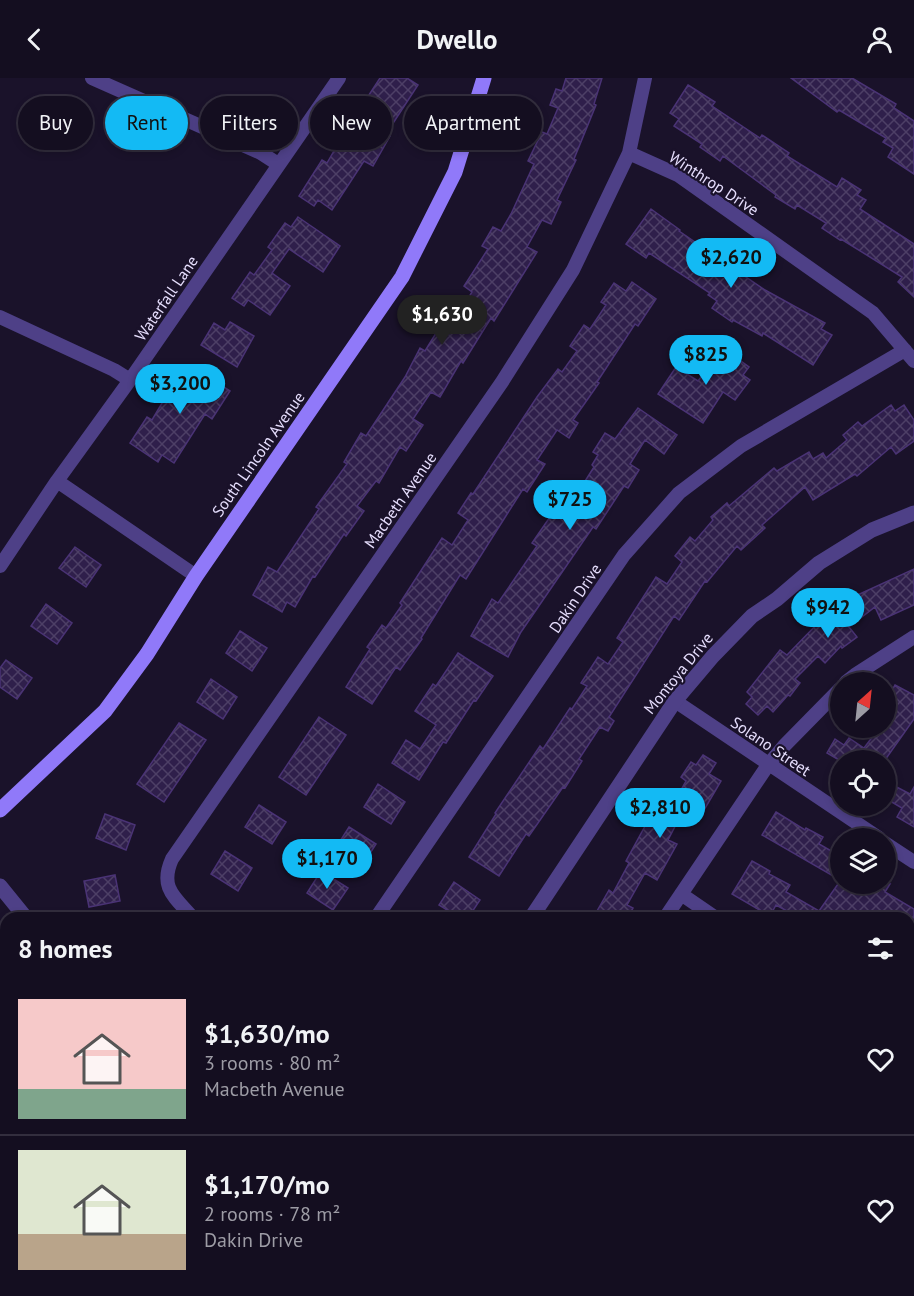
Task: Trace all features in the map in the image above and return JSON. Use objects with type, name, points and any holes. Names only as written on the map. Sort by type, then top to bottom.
[{"type":"main road","name":"South Lincoln Avenue","points":[[0,810],[105,711],[147,654],[196,576],[402,277],[455,172],[484,78]]},
{"type":"street","points":[[92,78],[261,153],[278,164]]},
{"type":"street","name":"Waterfall Lane","points":[[0,566],[339,78]]},
{"type":"street","name":"Macbeth Avenue","points":[[188,912],[169,890],[166,879],[172,859],[502,382],[573,270],[629,153],[645,78]]},
{"type":"street","name":"Winthrop Drive","points":[[629,153],[678,175],[873,313],[914,362]]},
{"type":"street","points":[[0,317],[114,370],[130,380]]},
{"type":"street","name":"Dakin Drive","points":[[380,912],[624,555],[679,493],[741,446],[904,350]]},
{"type":"street","points":[[57,481],[196,576]]},
{"type":"street","name":"Montoya Drive","points":[[535,912],[675,701],[712,656],[752,616],[777,599],[819,562],[872,530],[914,513]]},
{"type":"street","points":[[860,672],[914,637]]},
{"type":"street","points":[[669,912],[768,765],[830,699]]},
{"type":"street","name":"Solano Street","points":[[675,701],[864,828]]},
{"type":"street","points":[[896,850],[914,862]]},
{"type":"street","points":[[0,886],[21,912]]},
{"type":"street","points":[[681,894],[707,912]]},
{"type":"building","points":[[380,78],[407,78],[418,85],[411,96],[404,96],[404,106],[392,125],[392,96],[368,96]]},
{"type":"building","points":[[566,78],[602,78],[594,104],[596,105],[574,159],[576,160],[557,200],[561,202],[551,224],[542,220],[527,247],[537,252],[494,321],[491,318],[463,363],[461,361],[440,397],[431,392],[413,419],[423,425],[406,451],[400,447],[379,483],[376,481],[357,506],[364,511],[346,536],[344,534],[315,577],[313,576],[295,607],[287,602],[282,612],[253,595],[268,567],[277,572],[319,509],[316,507],[347,464],[344,462],[361,433],[366,436],[405,377],[420,348],[425,351],[449,312],[457,317],[472,292],[464,286],[488,249],[482,246],[493,227],[501,231],[511,214],[534,164],[528,161],[533,150],[542,150],[542,132],[547,134],[558,108],[550,105],[556,89],[562,91]]},
{"type":"building","points":[[791,78],[852,78],[896,104],[894,108],[914,121],[914,174],[888,157],[893,148],[883,142],[886,138],[839,110],[837,112]]},
{"type":"building","points":[[688,85],[715,102],[712,106],[760,138],[762,135],[789,153],[787,156],[837,187],[842,178],[861,190],[857,195],[866,200],[860,209],[914,244],[914,297],[898,282],[902,277],[822,228],[826,223],[797,205],[795,209],[775,197],[776,195],[723,156],[720,161],[700,147],[702,144],[674,126],[679,119],[670,113]]},
{"type":"building","points":[[334,150],[382,150],[373,166],[364,161],[332,210],[318,200],[314,206],[299,196],[322,160],[327,163]]},
{"type":"building","points":[[651,209],[765,290],[825,323],[821,329],[832,335],[813,365],[763,333],[762,336],[733,320],[732,322],[712,308],[717,301],[708,295],[710,293],[649,253],[646,258],[626,244]]},
{"type":"building","points":[[298,217],[340,246],[323,272],[289,249],[272,273],[290,286],[270,315],[248,300],[244,306],[232,298],[250,272],[254,275],[272,250],[268,247],[285,223],[291,227]]},
{"type":"building","points":[[632,282],[656,299],[638,326],[635,324],[573,420],[578,423],[569,438],[557,430],[537,460],[545,464],[527,492],[523,489],[466,579],[460,575],[422,639],[400,670],[396,667],[372,704],[346,687],[370,649],[367,647],[382,625],[386,628],[402,605],[400,603],[442,538],[452,545],[468,520],[458,513],[537,397],[558,369],[562,372],[577,351],[570,346],[584,325],[590,329],[606,305],[601,302],[614,283],[626,291]]},
{"type":"building","points":[[230,322],[254,336],[237,367],[201,345],[214,323],[225,330]]},
{"type":"building","points":[[723,348],[749,367],[743,375],[750,380],[735,400],[723,392],[703,423],[658,394],[676,367],[698,381]]},
{"type":"building","points":[[192,366],[230,391],[212,419],[205,414],[174,463],[162,455],[158,462],[130,443],[147,417],[152,420],[181,371],[186,374]]},
{"type":"building","points":[[891,405],[895,411],[904,405],[914,420],[914,441],[896,454],[891,447],[857,476],[855,474],[813,500],[805,487],[762,525],[765,528],[741,550],[737,546],[707,582],[705,581],[679,620],[674,616],[609,717],[614,721],[608,731],[600,727],[579,759],[582,761],[565,788],[563,787],[529,836],[526,834],[499,876],[469,857],[495,813],[540,746],[543,749],[587,686],[581,683],[598,657],[608,664],[623,642],[617,638],[656,577],[667,584],[682,562],[675,556],[690,537],[695,541],[713,520],[711,517],[727,503],[729,506],[774,468],[777,471],[809,452],[813,459],[823,453],[826,458],[847,440],[843,435],[858,422],[862,426]]},
{"type":"building","points":[[638,408],[677,435],[664,454],[645,440],[630,464],[639,470],[628,488],[624,486],[596,529],[593,527],[521,632],[508,657],[471,636],[492,599],[498,603],[537,546],[532,543],[552,514],[561,519],[594,467],[592,465],[598,455],[593,452],[605,433],[615,439]]},
{"type":"building","points":[[75,547],[101,565],[86,587],[59,568]]},
{"type":"building","points":[[914,569],[914,605],[881,620],[875,607],[849,627],[857,637],[842,648],[841,646],[825,663],[818,656],[795,679],[800,683],[773,712],[767,706],[758,715],[746,704],[752,697],[747,692],[780,650],[787,655],[821,620],[817,615],[847,593],[851,598]]},
{"type":"building","points":[[46,604],[72,623],[57,644],[31,626]]},
{"type":"building","points":[[240,631],[267,648],[252,671],[226,653]]},
{"type":"building","points":[[458,653],[493,676],[446,743],[443,742],[419,780],[392,763],[406,740],[420,749],[436,725],[415,711],[433,684],[436,686]]},
{"type":"building","points":[[6,660],[32,678],[17,699],[0,687],[0,668]]},
{"type":"building","points":[[211,679],[237,697],[223,719],[197,702]]},
{"type":"building","points":[[896,686],[914,695],[914,719],[892,750],[830,750],[830,755],[827,753],[835,739],[844,745],[849,738],[864,748],[872,738],[896,738]]},
{"type":"building","points":[[319,717],[346,735],[306,795],[279,777]]},
{"type":"building","points":[[179,723],[206,740],[164,802],[137,784]]},
{"type":"building","points":[[703,755],[716,763],[709,774],[721,781],[700,817],[690,811],[685,820],[680,817],[668,840],[677,844],[657,880],[645,873],[627,905],[633,908],[631,912],[596,912],[609,890],[613,893],[629,863],[626,861],[650,817],[662,823],[686,781],[681,777],[691,762],[696,765]]},
{"type":"building","points":[[378,784],[405,802],[391,824],[364,807]]},
{"type":"building","points":[[896,787],[910,794],[914,787],[914,827],[897,817],[902,808],[896,804]]},
{"type":"building","points":[[259,805],[286,822],[272,844],[245,827]]},
{"type":"building","points":[[776,812],[805,830],[806,828],[823,837],[819,844],[830,850],[830,874],[762,835]]},
{"type":"building","points":[[105,814],[135,825],[126,850],[96,838]]},
{"type":"building","points":[[349,827],[376,844],[362,866],[335,849]]},
{"type":"building","points":[[225,851],[252,868],[238,891],[211,874]]},
{"type":"building","points":[[752,861],[770,871],[769,874],[790,885],[786,892],[819,911],[831,894],[888,894],[914,909],[914,912],[789,912],[776,905],[772,912],[763,912],[732,894]]},
{"type":"building","points":[[321,871],[348,888],[333,910],[307,893]]},
{"type":"building","points":[[115,875],[120,901],[89,907],[84,881]]},
{"type":"building","points":[[454,882],[480,900],[472,912],[450,912],[439,905]]}]
